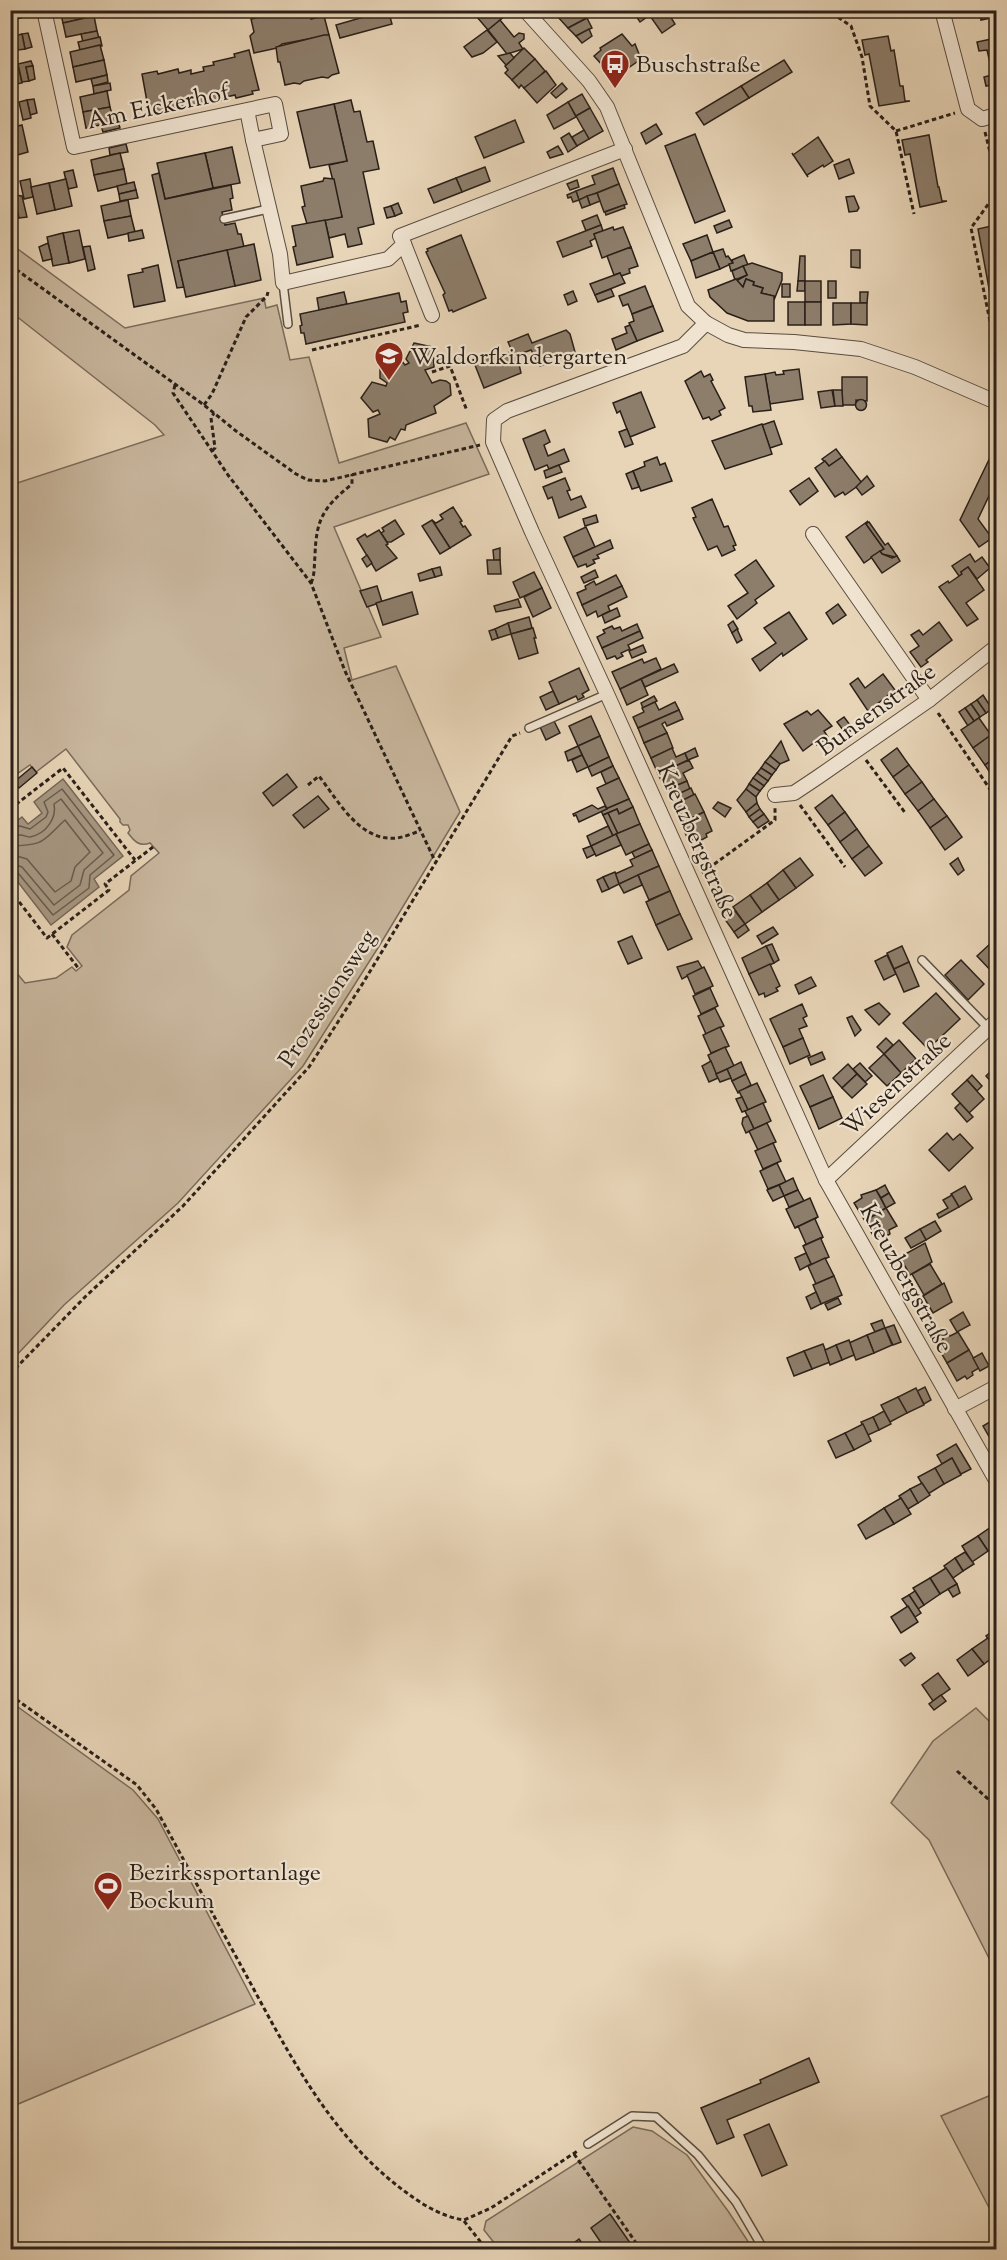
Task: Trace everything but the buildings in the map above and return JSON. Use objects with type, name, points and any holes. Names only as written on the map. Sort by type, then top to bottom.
[{"type":"street","name":"Am Eickerhof","points":[[44,10],[74,147],[275,104],[281,134],[254,140]]},
{"type":"street","points":[[525,10],[589,81],[607,107],[688,306],[706,323],[728,335],[744,339],[861,349],[915,366],[996,402]]},
{"type":"street","points":[[942,10],[968,109],[982,118],[996,115]]},
{"type":"street","name":"Am Eickerhof","points":[[247,110],[280,254],[284,283]]},
{"type":"street","points":[[432,315],[400,236],[625,149]]},
{"type":"street","points":[[284,283],[388,259],[404,244]]},
{"type":"street","points":[[493,442],[494,420],[507,411],[683,346],[706,323]]},
{"type":"street","name":"Kreuzbergstraße","points":[[493,442],[826,1180],[996,1480]]},
{"type":"street","points":[[813,534],[929,700]]},
{"type":"street","name":"Bunsenstraße","points":[[775,795],[794,793],[859,750],[929,700],[996,647]]},
{"type":"street","name":"Wiesenstraße","points":[[826,1180],[992,1025]]},
{"type":"street","points":[[955,1409],[996,1387]]},
{"type":"lane","points":[[224,219],[268,209]]},
{"type":"lane","name":"Am Eickerhof","points":[[284,283],[288,324]]},
{"type":"lane","points":[[529,728],[607,694]]},
{"type":"lane","points":[[922,960],[992,1025]]},
{"type":"lane","points":[[588,2144],[632,2116],[656,2117],[698,2155],[736,2202],[764,2250]]},
{"type":"path","points":[[818,10],[833,14],[851,26],[862,57],[870,106],[896,131],[914,214]]},
{"type":"path","points":[[896,131],[968,109]]},
{"type":"path","points":[[982,118],[995,172],[992,199],[971,228],[996,351]]},
{"type":"path","points":[[10,265],[204,405],[236,431],[296,474],[309,480],[325,481],[493,442]]},
{"type":"path","points":[[204,405],[212,394],[246,317],[267,296],[267,292]]},
{"type":"path","points":[[312,350],[420,326],[432,315]]},
{"type":"path","points":[[432,372],[450,366],[467,411]]},
{"type":"path","points":[[175,385],[173,393],[212,451],[311,584],[345,671],[435,861]]},
{"type":"path","points":[[212,451],[214,448],[211,418],[214,413]]},
{"type":"path","points":[[311,584],[314,578],[315,544],[321,516],[333,499],[352,484],[352,474]]},
{"type":"path","points":[[929,700],[996,798]]},
{"type":"path","name":"Prozessionsweg","points":[[10,1374],[86,1296],[183,1206],[309,1067],[363,983],[512,736],[529,728]]},
{"type":"path","points":[[859,750],[906,814]]},
{"type":"path","points":[[10,809],[63,768],[135,860]]},
{"type":"path","points":[[308,784],[319,776],[356,824],[366,831],[384,838],[392,838],[420,831]]},
{"type":"path","points":[[794,793],[800,805],[845,867]]},
{"type":"path","points":[[10,794],[18,803]]},
{"type":"path","points":[[690,879],[775,820],[775,795]]},
{"type":"path","points":[[10,890],[47,938],[109,890],[105,884],[153,847]]},
{"type":"path","points":[[52,934],[79,969]]},
{"type":"path","points":[[10,1695],[137,1785],[156,1809],[275,2028],[302,2075],[336,2126],[391,2181],[434,2210],[464,2220],[487,2250]]},
{"type":"path","points":[[957,1771],[996,1806]]},
{"type":"path","points":[[996,1906],[992,1910],[990,1922],[996,1935]]},
{"type":"path","points":[[464,2220],[491,2208],[588,2144]]},
{"type":"path","points":[[574,2154],[641,2250]]},
{"type":"shaded area","points":[[11,244],[125,328],[264,298],[266,308],[277,305],[290,360],[309,357],[339,463],[466,423],[489,474],[334,527],[381,637],[344,648],[352,680],[396,666],[460,812],[303,1066],[178,1203],[64,1305],[11,1361],[10,965],[25,983],[56,978],[72,967],[76,971],[82,966],[67,947],[72,935],[129,890],[131,876],[159,853],[150,843],[140,844],[132,838],[128,833],[130,830],[128,825],[120,822],[66,749],[36,772],[30,765],[11,778],[11,485],[164,435],[155,425],[11,312]]},
{"type":"shaded area","name":"Bezirkssportanlage Bockum","points":[[11,1702],[133,1790],[158,1819],[255,2004],[11,2107]]},
{"type":"shaded area","points":[[976,1708],[996,1728],[996,1972],[929,1840],[891,1803],[933,1741]]},
{"type":"shaded area","points":[[996,2093],[996,2221],[941,2116]]},
{"type":"shaded area","points":[[633,2127],[652,2131],[687,2155],[753,2249],[499,2249],[484,2230],[486,2221]]},
{"type":"water","points":[[63,779],[123,856],[94,879],[99,887],[51,925],[11,873],[11,825],[22,817],[28,824],[42,813],[34,802]]},
{"type":"place","name":"Buschstraße","points":[[615,90]]},
{"type":"place","name":"Waldorfkindergarten","points":[[389,382]]},
{"type":"place","name":"Bezirkssportanlage Bockum","points":[[108,1912]]}]
